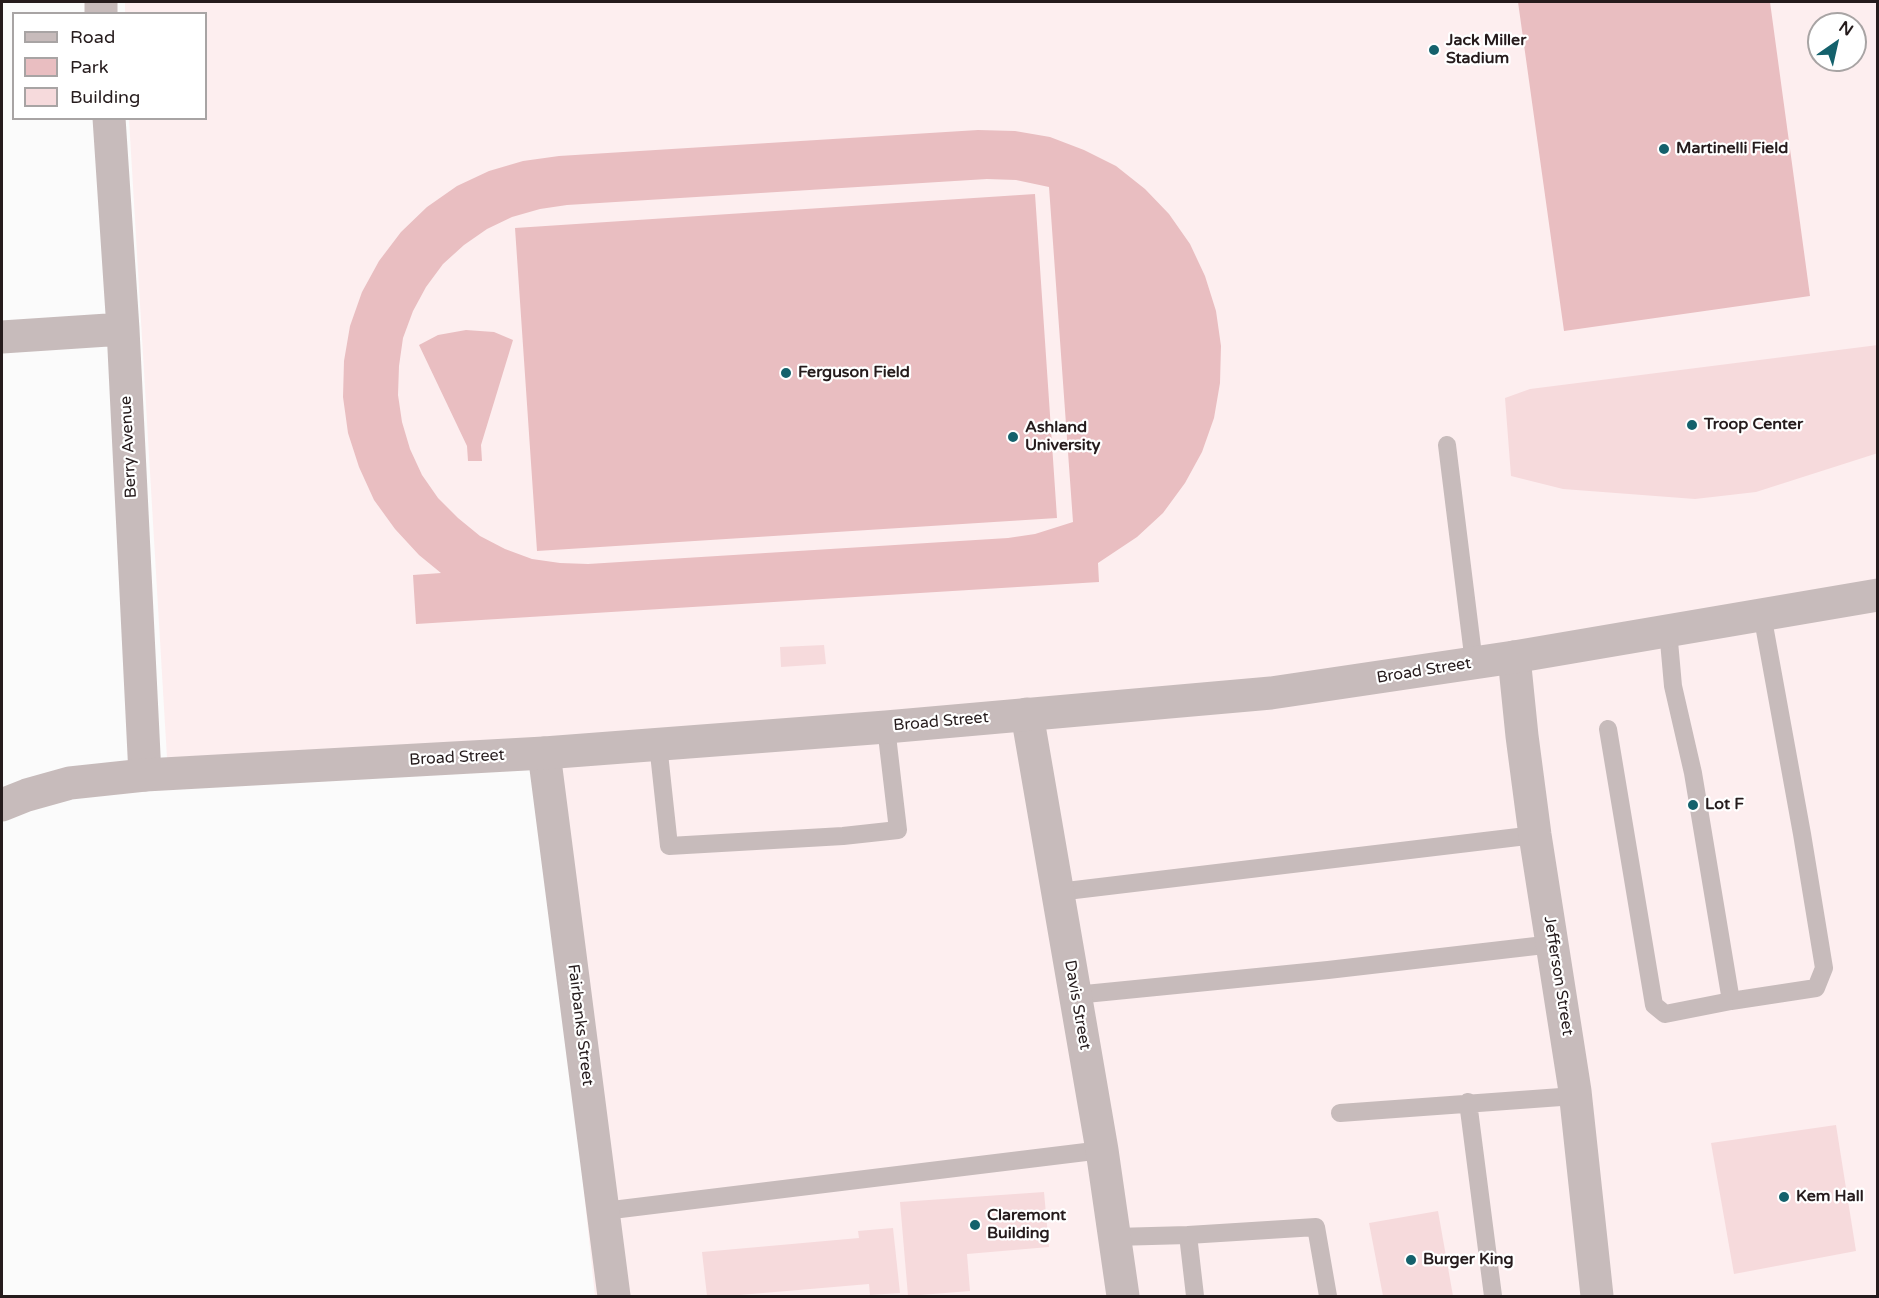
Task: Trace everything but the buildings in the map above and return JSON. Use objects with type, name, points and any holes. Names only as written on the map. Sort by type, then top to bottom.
[{"type":"street","name":"Berry Avenue","points":[[109,120],[123,329],[145,775]]},
{"type":"street","points":[[2,337],[123,329]]},
{"type":"street","name":"Broad Street","points":[[2,805],[27,795],[70,783],[145,775],[544,753],[886,727],[1271,693],[1514,657],[1878,595]]},
{"type":"street","name":"Jefferson Street","points":[[1514,657],[1535,835],[1575,1096],[1597,1296]]},
{"type":"street","name":"Davis Street","points":[[1028,714],[1102,1150],[1123,1296]]},
{"type":"street","name":"Fairbanks Street","points":[[544,753],[614,1296]]},
{"type":"lane","points":[[1447,446],[1474,663]]},
{"type":"lane","points":[[1608,729],[1654,1005],[1665,1014],[1816,988],[1824,968],[1762,614]]},
{"type":"lane","points":[[1668,630],[1673,686],[1693,773],[1731,1001]]},
{"type":"lane","points":[[658,744],[669,846],[843,836],[898,830],[886,727]]},
{"type":"lane","points":[[1058,892],[1535,835]]},
{"type":"lane","points":[[1076,995],[1553,944]]},
{"type":"lane","points":[[1340,1113],[1575,1096]]},
{"type":"lane","points":[[1468,1102],[1493,1296]]},
{"type":"lane","points":[[604,1212],[1102,1150]]},
{"type":"lane","points":[[1115,1237],[1316,1227],[1328,1296]]},
{"type":"lane","points":[[1188,1235],[1195,1296]]},
{"type":"shaded area","name":"Ashland University","points":[[125,2],[1877,2],[1877,1296],[595,1296],[537,748],[168,775],[129,120],[207,120],[207,12],[125,12]]},
{"type":"green space","name":"Martinelli Field","points":[[1518,2],[1770,2],[1810,296],[1564,331]]},
{"type":"green space","points":[[978,130],[1015,131],[1050,137],[1084,150],[1116,166],[1145,189],[1169,214],[1190,244],[1205,276],[1216,311],[1221,346],[1220,383],[1214,418],[1202,452],[1185,483],[1163,513],[1137,537],[1098,563],[1099,582],[416,624],[413,575],[441,573],[419,555],[395,529],[374,500],[359,467],[348,433],[343,397],[344,361],[350,326],[362,292],[379,261],[401,232],[427,207],[457,186],[489,171],[523,161],[559,156]],"holes":[[[987,179],[1016,180],[1049,187],[1073,522],[1035,534],[1008,538],[588,564],[560,563],[532,559],[480,536],[438,498],[422,475],[410,449],[402,422],[398,395],[403,338],[413,311],[426,287],[443,264],[487,229],[512,217],[540,209],[567,205]]]},
{"type":"green space","name":"Ferguson Field","points":[[1035,194],[1057,518],[537,551],[515,228]]},
{"type":"green space","points":[[466,330],[494,332],[513,340],[481,445],[482,461],[468,461],[467,446],[419,345],[438,335]]},
{"type":"place","name":"Jack Miller Stadium","points":[[1434,50]]},
{"type":"place","name":"Martinelli Field","points":[[1664,149]]},
{"type":"place","name":"Ferguson Field","points":[[786,373]]},
{"type":"place","name":"Troop Center","points":[[1692,425]]},
{"type":"place","name":"Ashland University","points":[[1013,437]]},
{"type":"place","name":"Lot F","points":[[1693,805]]},
{"type":"place","name":"Kem Hall","points":[[1784,1197]]},
{"type":"place","name":"Claremont Building","points":[[975,1225]]},
{"type":"place","name":"Burger King","points":[[1411,1260]]}]
